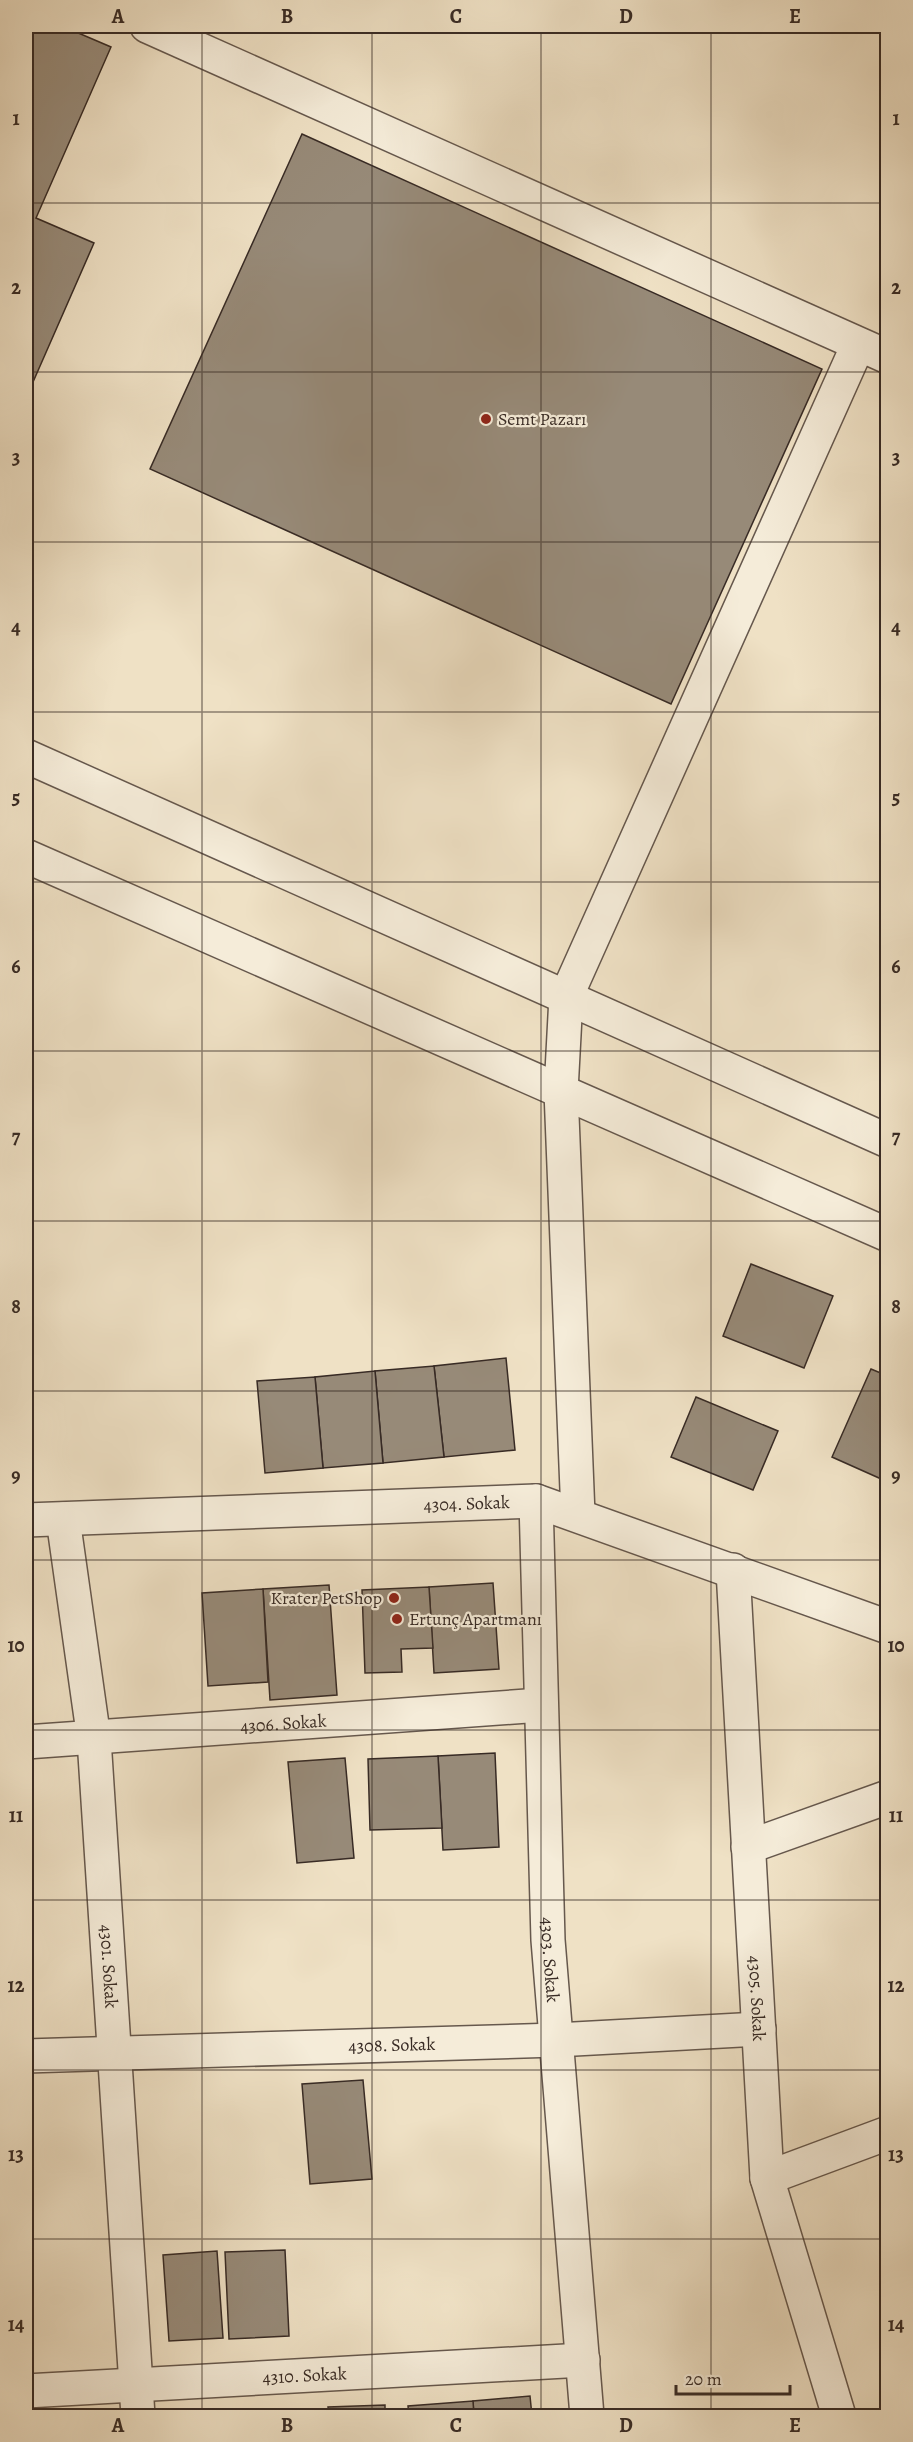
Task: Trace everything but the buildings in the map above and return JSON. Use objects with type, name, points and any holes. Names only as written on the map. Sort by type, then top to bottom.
[{"type":"street","points":[[147,26],[873,351],[566,997],[561,1091],[578,1515]]},
{"type":"street","points":[[26,756],[888,1141]]},
{"type":"street","points":[[26,856],[888,1235]]},
{"type":"street","name":"4304. Sokak","points":[[26,1520],[536,1500],[888,1627]]},
{"type":"street","name":"4303. Sokak","points":[[536,1500],[548,1940],[587,2416]]},
{"type":"street","name":"4301. Sokak","points":[[63,1519],[94,1739],[137,2402]]},
{"type":"street","name":"4305. Sokak","points":[[733,1570],[767,2178],[839,2416]]},
{"type":"street","name":"4306. Sokak","points":[[26,1742],[94,1739],[541,1705]]},
{"type":"street","points":[[748,1847],[888,1797]]},
{"type":"street","name":"4308. Sokak","points":[[26,2056],[556,2040],[759,2029]]},
{"type":"street","points":[[767,2178],[888,2133]]},
{"type":"street","name":"4310. Sokak","points":[[26,2391],[137,2402],[583,2360]]},
{"type":"place","name":"Semt Pazarı","points":[[486,419]]},
{"type":"place","name":"Krater PetShop","points":[[394,1598]]},
{"type":"place","name":"Ertunç Apartmanı","points":[[397,1619]]}]
